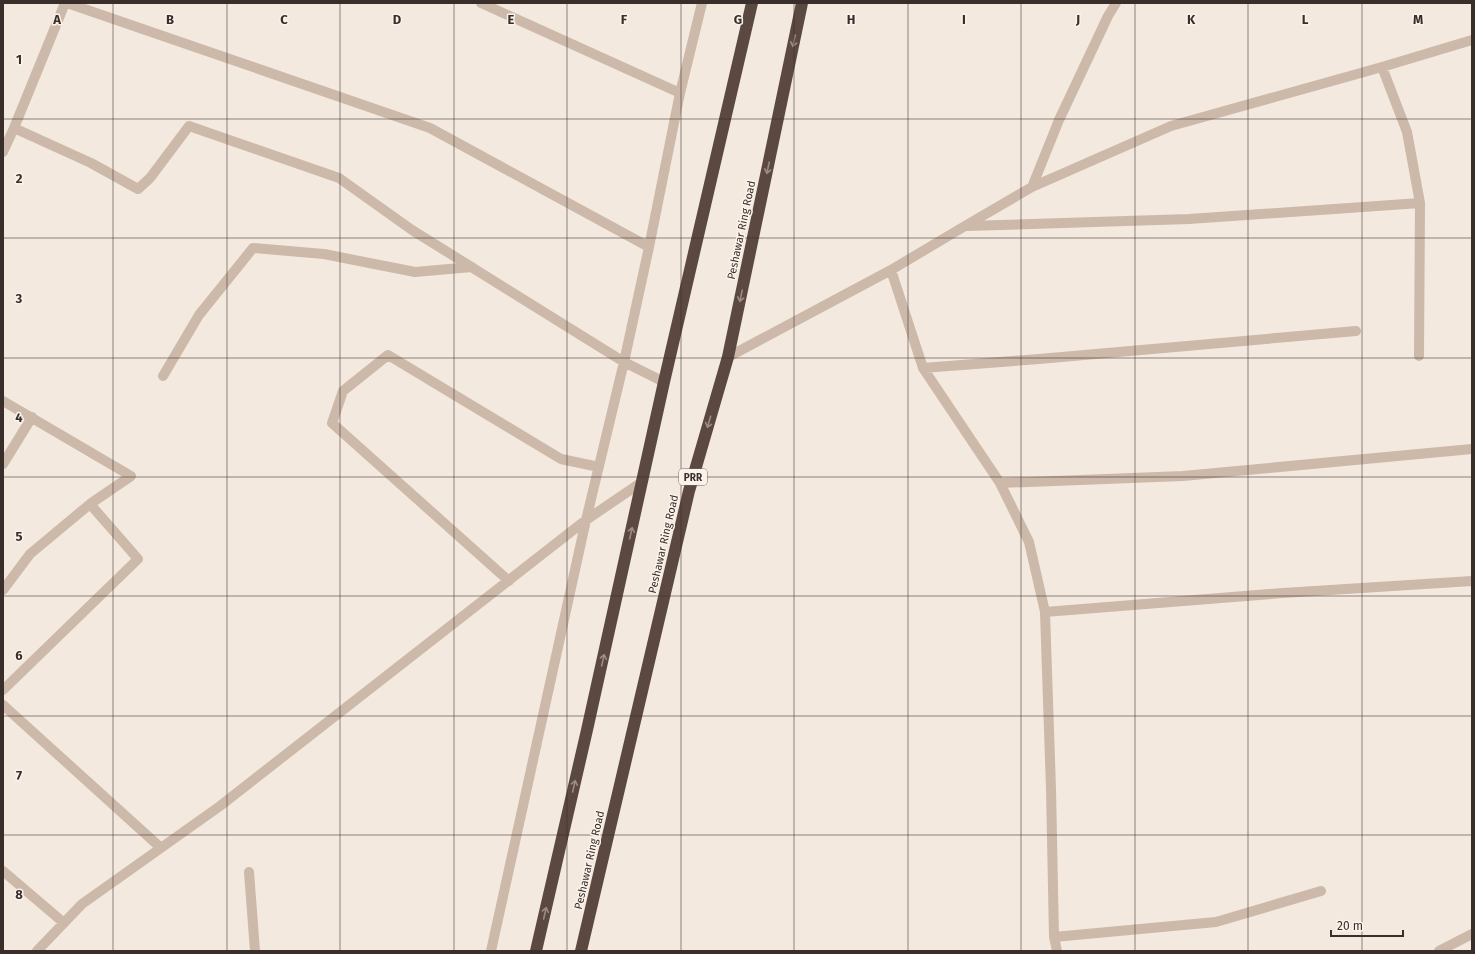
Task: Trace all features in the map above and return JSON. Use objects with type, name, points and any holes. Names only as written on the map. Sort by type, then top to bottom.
[{"type":"highway","points":[[536,951],[587,730],[664,382],[752,3]]},
{"type":"highway","name":"Peshawar Ring Road","points":[[581,951],[689,491],[728,357],[802,3]]},
{"type":"street","points":[[3,152],[66,3],[430,128],[649,247]]},
{"type":"street","points":[[481,3],[680,93]]},
{"type":"street","points":[[490,951],[586,520],[624,362],[680,93],[702,3]]},
{"type":"street","points":[[1032,187],[1059,120],[1108,16],[1116,3]]},
{"type":"street","points":[[728,357],[892,270],[1032,187],[1171,126],[1382,67],[1472,40]]},
{"type":"street","points":[[1382,67],[1407,132],[1420,203],[1420,356]]},
{"type":"street","points":[[14,128],[91,163],[138,189],[150,178],[189,126],[338,178],[412,230],[624,362],[664,382]]},
{"type":"street","points":[[965,226],[1189,219],[1420,203]]},
{"type":"street","points":[[163,376],[199,315],[253,248],[324,254],[415,272],[472,267]]},
{"type":"street","points":[[892,270],[923,368],[1000,482],[1029,542],[1045,612],[1054,937],[1057,951]]},
{"type":"street","points":[[923,368],[1356,331]]},
{"type":"street","points":[[509,581],[332,423],[343,391],[388,355],[561,460],[599,467]]},
{"type":"street","points":[[3,401],[131,476],[90,504],[30,554],[3,590]]},
{"type":"street","points":[[3,464],[32,417]]},
{"type":"street","points":[[1000,482],[1183,476],[1472,449]]},
{"type":"street","points":[[37,951],[82,904],[220,806],[586,520],[642,482]]},
{"type":"street","points":[[3,690],[138,559],[90,504]]},
{"type":"street","points":[[1045,612],[1283,593],[1472,581]]},
{"type":"street","points":[[3,705],[160,848]]},
{"type":"street","points":[[3,871],[64,923]]},
{"type":"street","points":[[249,872],[255,951]]},
{"type":"street","points":[[1054,937],[1216,922],[1321,891]]},
{"type":"street","points":[[1439,951],[1472,934]]}]
